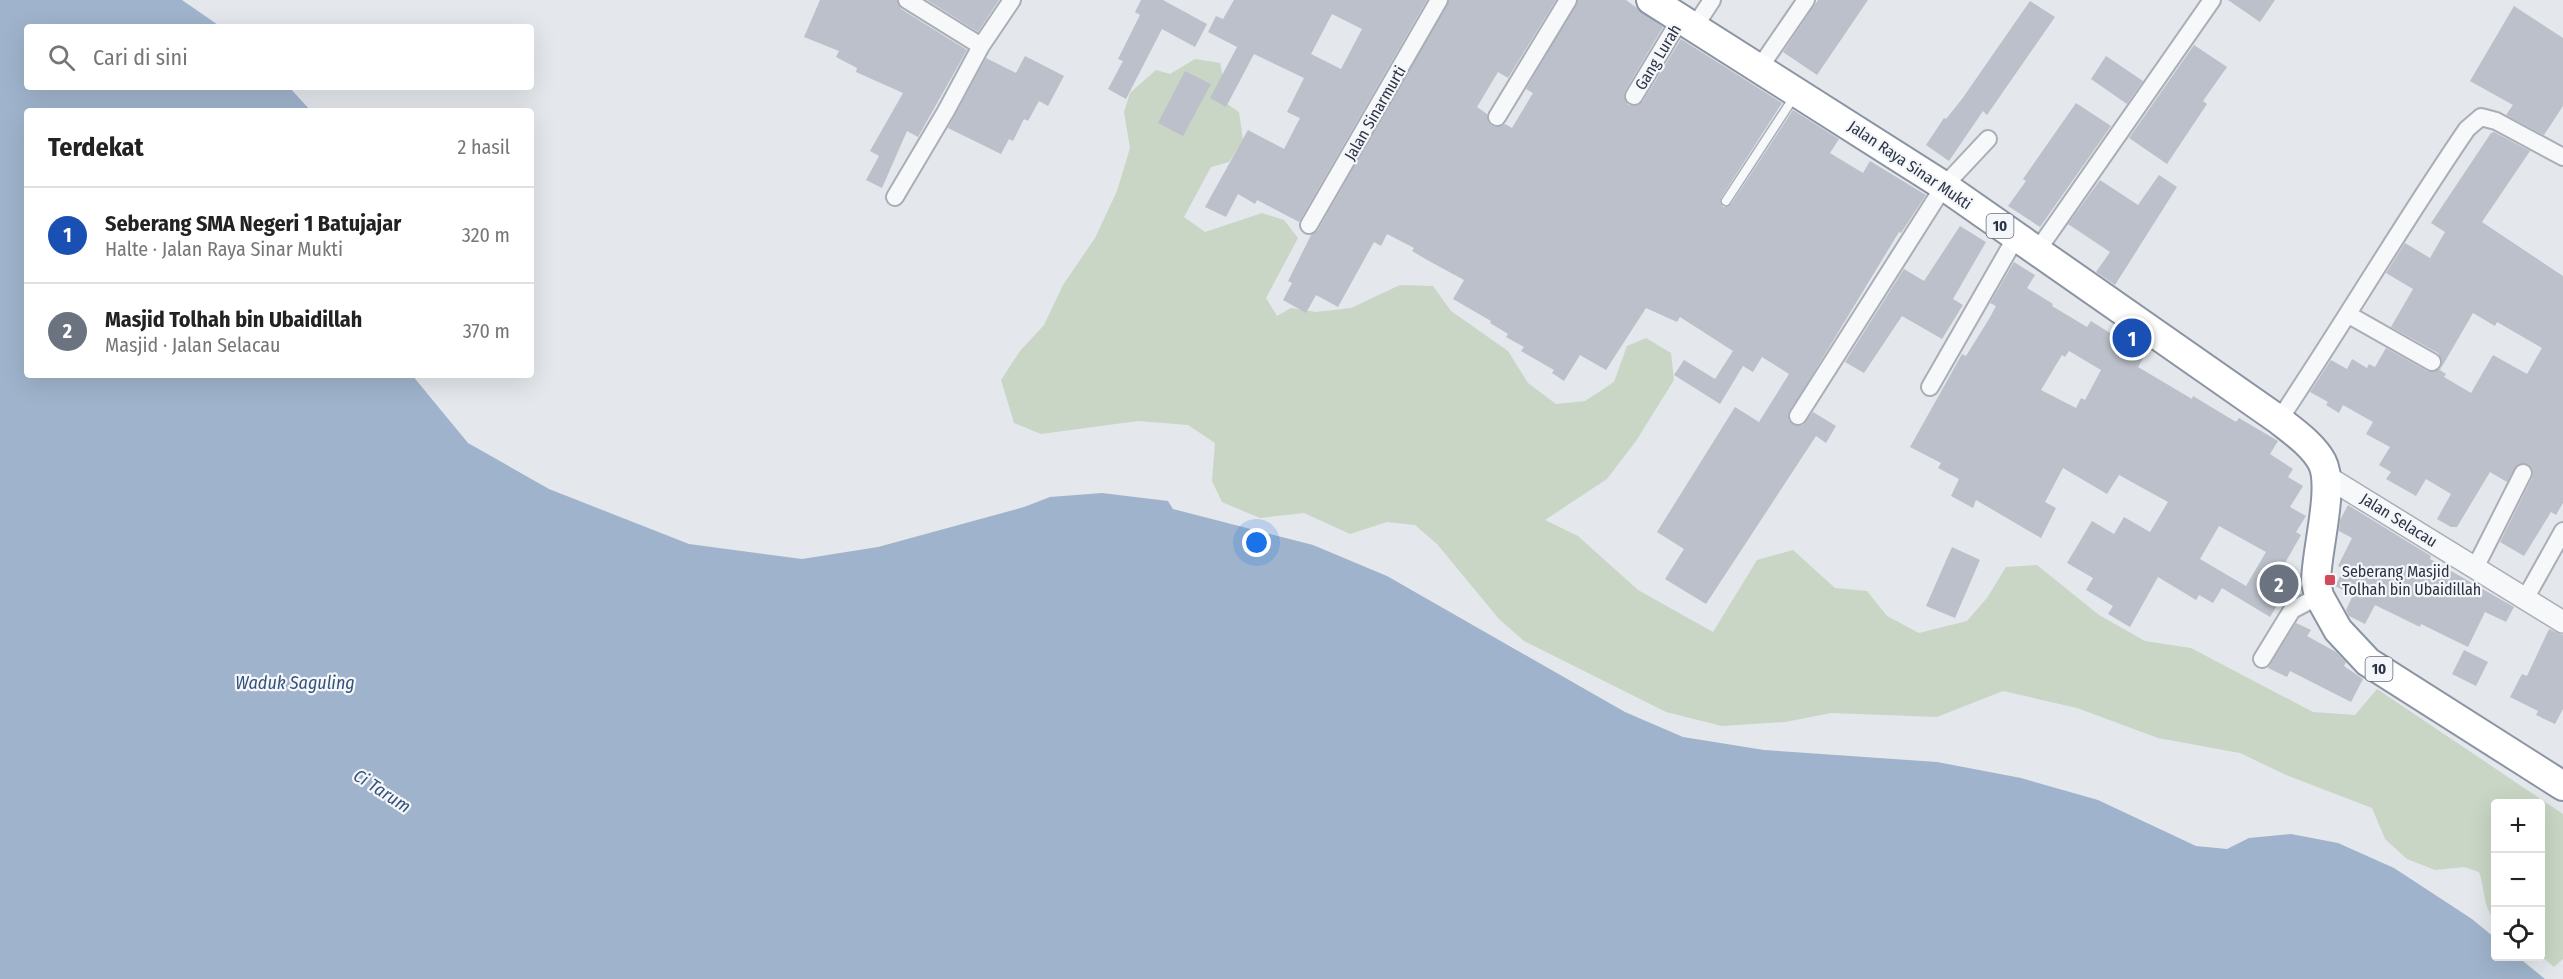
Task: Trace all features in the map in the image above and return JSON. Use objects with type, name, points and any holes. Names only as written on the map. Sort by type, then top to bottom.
[{"type":"highway","name":"Jalan Raya Sinar Mukti","points":[[1651,0],[1760,67],[1944,186],[2280,420],[2312,449],[2323,463],[2326,476]]},
{"type":"highway","name":"10","points":[[2326,476],[2327,492],[2316,572],[2319,596],[2338,630],[2368,662],[2563,786]]},
{"type":"street","points":[[907,0],[981,46]]},
{"type":"street","points":[[895,197],[981,46],[1012,0]]},
{"type":"street","name":"Jalan Sinarmurti","points":[[1309,225],[1439,0]]},
{"type":"street","points":[[1497,117],[1568,0]]},
{"type":"street","name":"Gang Lurah","points":[[1634,96],[1688,22],[1712,0]]},
{"type":"street","points":[[1760,67],[1806,0]]},
{"type":"street","points":[[1930,387],[2026,244],[2212,0]]},
{"type":"street","points":[[2280,420],[2349,315],[2405,218],[2467,129],[2481,117],[2496,121],[2563,157]]},
{"type":"street","points":[[1798,416],[1944,186],[1988,139]]},
{"type":"street","points":[[2349,315],[2432,362]]},
{"type":"street","points":[[2475,568],[2523,473]]},
{"type":"street","name":"Jalan Selacau","points":[[2326,476],[2563,622]]},
{"type":"street","points":[[2525,600],[2563,531]]},
{"type":"street","points":[[2262,659],[2292,610],[2319,596]]},
{"type":"lane","points":[[1726,201],[1798,92]]},
{"type":"green space","points":[[1195,59],[1220,63],[1224,81],[1217,97],[1239,112],[1243,140],[1229,162],[1211,167],[1184,217],[1205,232],[1262,213],[1284,220],[1298,238],[1266,298],[1277,316],[1291,308],[1316,312],[1351,308],[1400,285],[1433,286],[1451,311],[1508,351],[1528,383],[1556,404],[1585,401],[1614,382],[1627,346],[1646,338],[1671,353],[1674,380],[1636,441],[1607,479],[1545,520],[1578,536],[1638,590],[1713,632],[1757,560],[1793,550],[1835,588],[1867,591],[1887,616],[1919,633],[1967,621],[1987,598],[2006,567],[2037,565],[2099,615],[2145,641],[2191,648],[2313,712],[2355,715],[2377,689],[2541,799],[2491,799],[2491,915],[2486,904],[2479,872],[2464,867],[2435,870],[2407,859],[2385,839],[2372,808],[2286,775],[2240,753],[2158,738],[2077,708],[2003,691],[1937,717],[1831,713],[1785,722],[1722,726],[1666,712],[1524,641],[1499,619],[1437,544],[1415,525],[1387,522],[1350,534],[1304,513],[1260,518],[1222,502],[1212,481],[1215,443],[1188,425],[1138,421],[1041,434],[1014,423],[1001,380],[1020,351],[1044,325],[1063,285],[1095,238],[1117,191],[1130,148],[1124,112],[1130,93],[1156,70],[1170,74]]},
{"type":"green space","points":[[2545,802],[2563,814],[2563,959],[2554,967],[2545,959]]},
{"type":"water","name":"Waduk Saguling","points":[[0,0],[182,0],[217,24],[24,24],[24,90],[292,90],[308,108],[24,108],[24,378],[414,378],[468,443],[549,489],[689,544],[802,559],[878,547],[1024,507],[1050,497],[1102,493],[1168,501],[1173,509],[1313,545],[1387,576],[1625,712],[1683,737],[1764,750],[1937,762],[2021,778],[2098,800],[2196,846],[2227,849],[2249,838],[2291,834],[2338,843],[2394,868],[2472,919],[2491,935],[2491,961],[2523,961],[2545,979],[0,979]]},
{"type":"building","points":[[820,0],[897,0],[901,9],[967,50],[918,137],[907,131],[882,188],[866,180],[879,156],[870,151],[903,93],[856,72],[857,68],[836,57],[839,51],[804,37]]},
{"type":"building","points":[[927,0],[999,0],[978,32]]},
{"type":"building","points":[[1141,0],[1163,0],[1207,24],[1195,47],[1162,29],[1126,99],[1108,89],[1123,61],[1118,59],[1140,15],[1135,12]]},
{"type":"building","points":[[1234,0],[1427,0],[1299,222],[1257,200],[1255,204],[1238,194],[1226,217],[1205,207],[1248,130],[1284,149],[1300,118],[1287,112],[1304,78],[1254,54],[1226,107],[1210,98],[1237,47],[1208,32],[1216,16],[1223,19]],"holes":[[[1332,14],[1362,29],[1341,69],[1311,54]]]},
{"type":"building","points":[[1449,0],[1556,0],[1508,78],[1498,72],[1477,107],[1487,114],[1488,122],[1492,126],[1505,124],[1512,128],[1533,93],[1526,89],[1578,0],[1626,0],[1663,27],[1625,91],[1624,96],[1628,105],[1634,106],[1643,101],[1681,39],[1782,103],[1721,198],[1723,207],[1731,204],[1793,110],[1839,139],[1830,153],[1863,173],[1870,161],[1926,195],[1901,233],[1899,232],[1788,415],[1789,421],[1797,426],[1803,425],[1813,412],[1836,426],[1826,443],[1816,436],[1706,604],[1665,579],[1684,549],[1657,532],[1735,407],[1759,422],[1789,374],[1762,357],[1753,372],[1743,366],[1720,404],[1674,375],[1684,360],[1715,379],[1733,351],[1680,317],[1677,322],[1646,308],[1606,370],[1580,355],[1564,381],[1552,373],[1554,370],[1521,351],[1524,347],[1506,337],[1508,334],[1490,323],[1491,321],[1453,299],[1464,280],[1412,251],[1414,248],[1387,234],[1381,246],[1374,242],[1338,307],[1316,295],[1306,313],[1283,300],[1292,283],[1288,281],[1311,235],[1318,230]]},
{"type":"building","points":[[1818,0],[1868,0],[1817,75],[1783,52]]},
{"type":"building","points":[[2228,0],[2275,0],[2260,22]]},
{"type":"building","points":[[2030,1],[2055,17],[1987,115],[1983,111],[1949,161],[1926,145],[1944,118],[1946,119],[1962,99]]},
{"type":"building","points":[[2514,6],[2563,38],[2563,106],[2544,135],[2506,115],[2513,105],[2470,81]]},
{"type":"building","points":[[2194,45],[2227,67],[2203,101],[2207,104],[2167,164],[2129,138]]},
{"type":"building","points":[[1025,56],[1064,76],[1048,106],[1039,101],[1028,121],[1024,119],[1013,141],[1009,139],[1001,154],[948,128],[986,58],[1016,73]]},
{"type":"building","points":[[2106,56],[2143,81],[2127,104],[2091,79]]},
{"type":"building","points":[[1185,71],[1211,84],[1183,136],[1158,123]]},
{"type":"building","points":[[2076,103],[2111,126],[2040,227],[2008,206],[2026,181],[2023,179]]},
{"type":"building","points":[[2494,132],[2530,151],[2482,222],[2563,276],[2563,503],[2556,515],[2551,512],[2524,556],[2500,542],[2532,478],[2533,472],[2528,464],[2517,465],[2507,482],[2490,472],[2457,527],[2451,527],[2437,519],[2451,494],[2426,479],[2416,496],[2386,479],[2391,472],[2379,465],[2390,447],[2366,434],[2373,422],[2343,405],[2339,413],[2326,405],[2328,402],[2310,392],[2331,360],[2347,369],[2352,359],[2367,368],[2369,364],[2375,367],[2386,348],[2427,371],[2433,372],[2441,368],[2442,361],[2438,353],[2391,327],[2413,289],[2386,273],[2405,243],[2430,258],[2445,232],[2431,223],[2491,133]],"holes":[[[2473,313],[2495,326],[2497,322],[2542,348],[2527,374],[2493,355],[2471,393],[2444,377],[2446,374],[2440,370]]]},
{"type":"building","points":[[2159,175],[2177,187],[2115,285],[2096,272],[2110,252],[2068,224],[2100,180],[2138,205]]},
{"type":"building","points":[[1960,226],[1986,242],[1953,299],[1963,305],[1942,339],[1902,316],[1864,373],[1845,362],[1904,269],[1924,281]]},
{"type":"building","points":[[2014,262],[2035,275],[2027,288],[2053,304],[2052,306],[2087,327],[2091,321],[2145,355],[2138,367],[2192,399],[2193,396],[2236,422],[2239,418],[2278,441],[2270,454],[2293,469],[2288,477],[2303,486],[2290,507],[2306,516],[2296,532],[2301,535],[2281,570],[2294,578],[2270,617],[2222,588],[2213,603],[2199,595],[2196,600],[2158,577],[2130,627],[2108,614],[2113,606],[2086,590],[2093,578],[2067,563],[2092,521],[2114,534],[2124,517],[2150,532],[2168,502],[2119,475],[2107,494],[2063,468],[2045,502],[2056,508],[2041,538],[1976,500],[1973,508],[1951,496],[1959,479],[1938,468],[1941,463],[1910,447],[1962,354],[1966,356],[1989,319],[1996,306],[1990,303]],"holes":[[[2069,351],[2101,370],[2085,400],[2081,398],[2076,408],[2041,390],[2062,355],[2065,357]],[[2219,526],[2266,552],[2246,586],[2200,559]]]},
{"type":"building","points":[[2348,505],[2431,556],[2430,559],[2514,607],[2506,622],[2485,612],[2468,647],[2375,605],[2365,624],[2349,616],[2346,610],[2353,595],[2335,586],[2344,569],[2338,566],[2352,538],[2339,531],[2340,520]]},
{"type":"building","points":[[1952,547],[1980,560],[1955,618],[1926,606]]},
{"type":"building","points":[[2296,623],[2311,630],[2307,636],[2336,652],[2346,662],[2344,666],[2363,679],[2351,702],[2290,671],[2287,677],[2268,668]]},
{"type":"building","points":[[2549,629],[2563,635],[2563,709],[2555,724],[2536,715],[2538,711],[2510,697],[2522,674],[2527,676]]},
{"type":"building","points":[[2464,650],[2488,662],[2476,686],[2452,674]]},
{"type":"place","name":"Seberang SMA Negeri 1 Batujajar","points":[[2132,338]]},
{"type":"place","name":"Seberang Masjid Tolhah bin Ubaidillah","points":[[2330,580]]},
{"type":"place","name":"Masjid Tolhah bin Ubaidillah","points":[[2279,584]]},
{"type":"water label","name":"Ci Tarum","points":[[382,791]]}]
